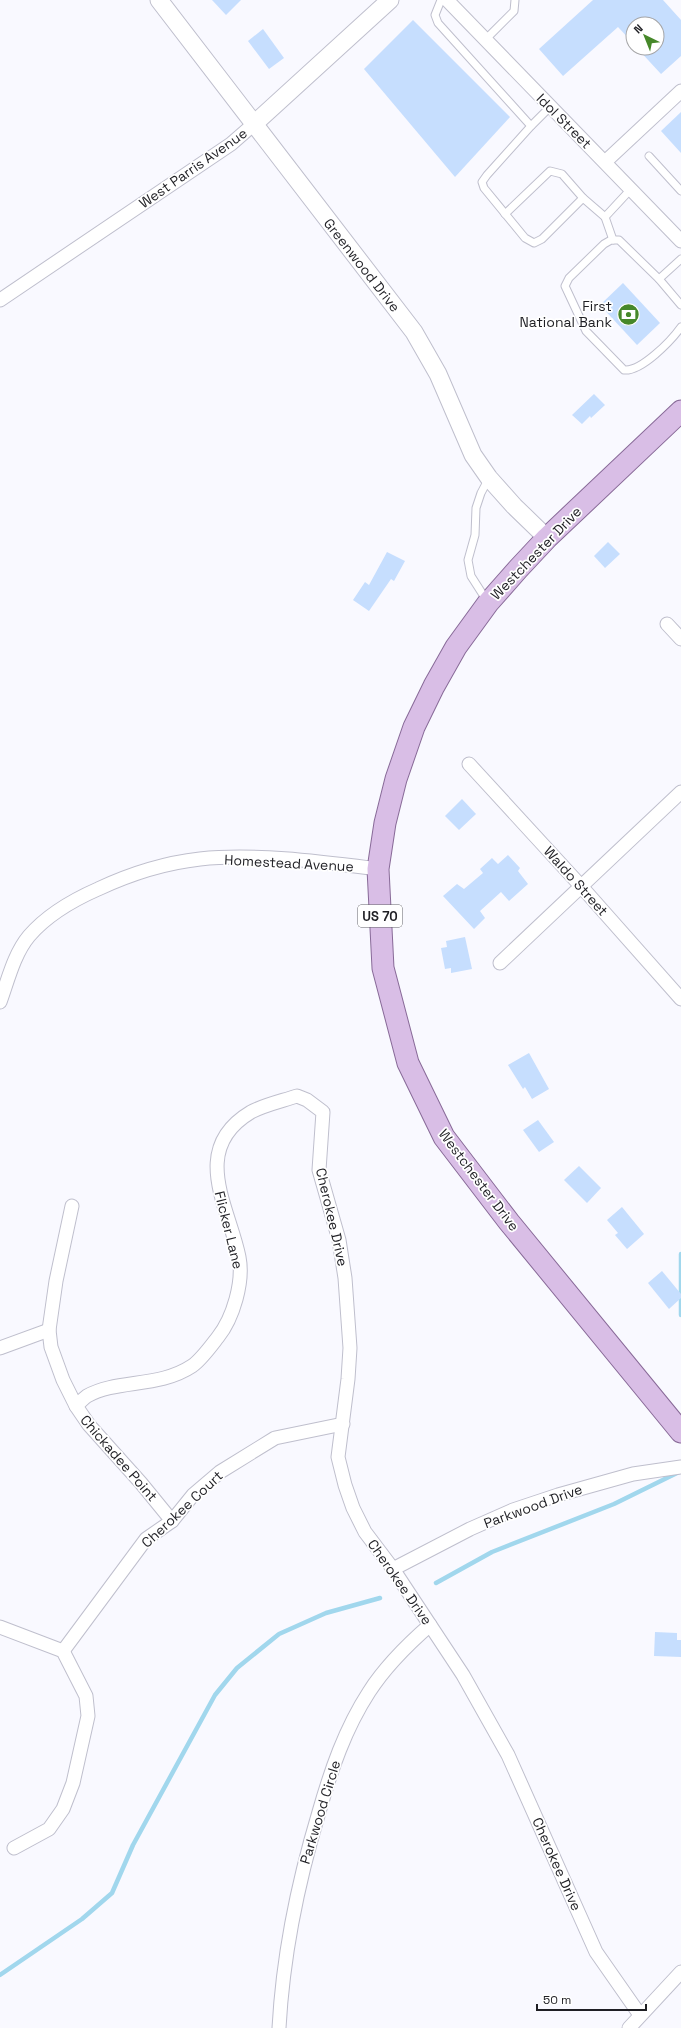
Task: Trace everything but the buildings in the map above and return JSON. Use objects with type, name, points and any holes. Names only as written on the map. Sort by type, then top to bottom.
[{"type":"main road","name":"Westchester Drive","points":[[681,411],[547,538],[488,603],[456,647],[434,686],[414,728],[392,794],[385,823],[378,869],[383,968],[408,1063],[444,1138],[509,1222],[681,1432]]},
{"type":"street","name":"Greenwood Drive","points":[[159,0],[414,332],[438,374],[473,455],[489,478],[514,506],[547,538]]},
{"type":"street","name":"West Parris Avenue","points":[[0,300],[231,144],[390,0]]},
{"type":"street","name":"Idol Street","points":[[447,0],[631,190],[680,237]]},
{"type":"street","points":[[605,162],[681,91]]},
{"type":"street","points":[[667,624],[681,640]]},
{"type":"street","name":"Waldo Street","points":[[469,764],[580,885],[681,1000]]},
{"type":"street","points":[[500,963],[580,885],[681,792]]},
{"type":"street","name":"Homestead Avenue","points":[[0,1002],[17,956],[28,937],[43,921],[89,893],[143,871],[200,859],[256,858],[312,861],[378,869]]},
{"type":"street","name":"Flicker Lane","points":[[76,1406],[87,1396],[112,1388],[144,1384],[172,1377],[193,1366],[218,1337],[231,1318],[241,1275],[239,1257],[227,1212],[220,1196],[217,1178],[218,1150],[227,1134],[242,1119],[252,1112],[297,1096],[318,1108]]},
{"type":"street","name":"Cherokee Drive","points":[[318,1108],[323,1112],[324,1119],[321,1130],[319,1170],[339,1240],[346,1278],[350,1348],[343,1424],[338,1457],[344,1484],[352,1508],[365,1532],[393,1569],[463,1675],[508,1755],[596,1952],[640,2015]]},
{"type":"street","name":"Chickadee Point","points":[[72,1206],[56,1281],[49,1330],[51,1347],[63,1380],[76,1406],[89,1425],[141,1483],[172,1521]]},
{"type":"street","points":[[0,1348],[49,1330]]},
{"type":"street","name":"Cherokee Court","points":[[63,1651],[146,1539],[172,1521],[194,1495],[220,1472],[275,1438],[343,1424]]},
{"type":"street","name":"Parkwood Drive","points":[[393,1569],[470,1529],[513,1510],[558,1495],[633,1474],[681,1467]]},
{"type":"street","name":"Parkwood Circle","points":[[279,2028],[280,2003],[292,1917],[306,1855],[331,1771],[349,1728],[369,1692],[382,1673],[407,1646],[430,1625]]},
{"type":"street","points":[[0,1627],[63,1651],[86,1696],[88,1716],[73,1783],[63,1809],[49,1829],[14,1848]]},
{"type":"street","points":[[629,2028],[681,1972]]},
{"type":"lane","points":[[441,0],[435,15],[438,23],[531,126]]},
{"type":"lane","points":[[485,40],[514,11],[515,0]]},
{"type":"lane","points":[[550,107],[531,126],[482,182],[484,188],[524,238],[534,243],[542,239],[583,198]]},
{"type":"lane","points":[[649,156],[681,191]]},
{"type":"lane","points":[[505,214],[550,170],[562,174],[583,198],[605,217],[613,240]]},
{"type":"lane","points":[[605,217],[631,190]]},
{"type":"lane","points":[[681,305],[659,279],[625,244],[619,240],[613,240],[604,244],[569,278],[565,286],[586,331],[624,370],[632,371],[640,367],[674,336],[681,327]]},
{"type":"lane","points":[[659,279],[681,259]]},
{"type":"lane","points":[[488,603],[471,576],[468,560],[475,535],[476,508],[489,478]]},
{"type":"waterway","points":[[681,1254],[681,1315]]},
{"type":"waterway","points":[[436,1583],[492,1552],[614,1504],[679,1472]]},
{"type":"waterway","points":[[0,1975],[82,1919],[112,1893],[133,1845],[215,1695],[237,1668],[279,1634],[326,1613],[380,1598]]},
{"type":"place","name":"First National Bank","points":[[628,314]]}]
